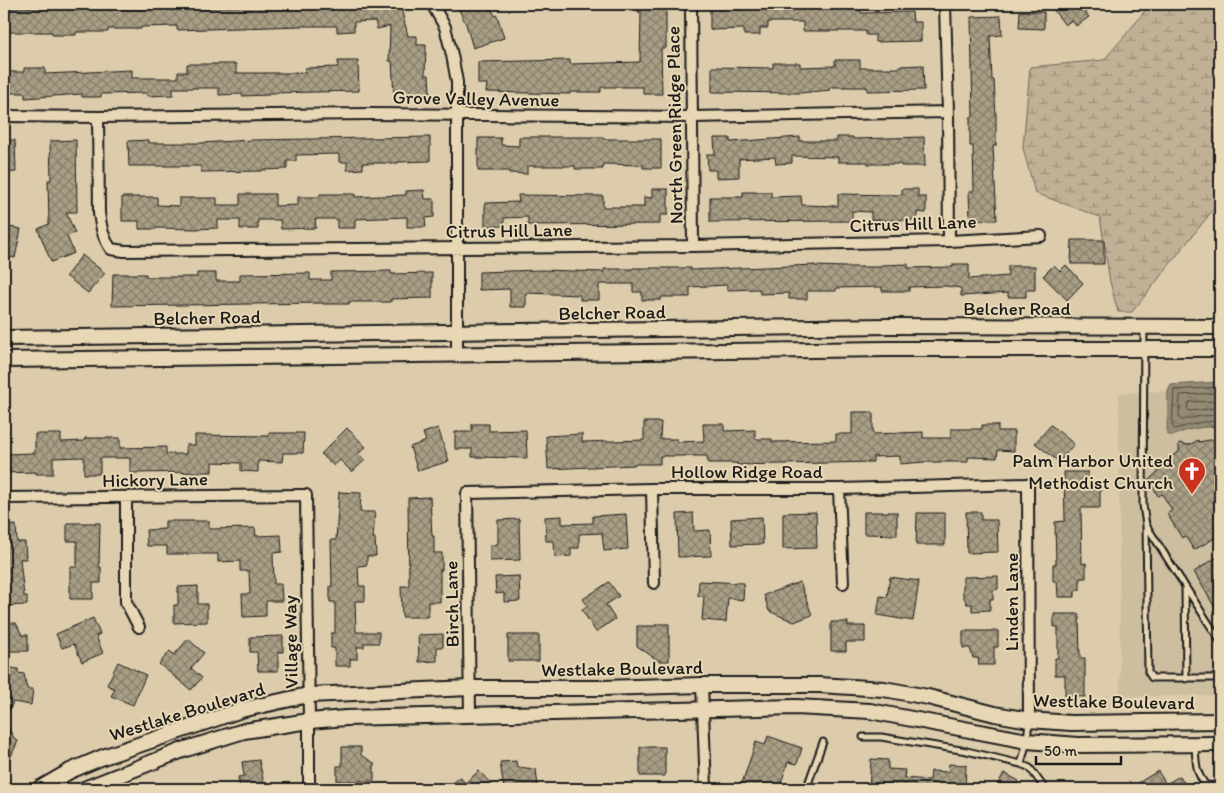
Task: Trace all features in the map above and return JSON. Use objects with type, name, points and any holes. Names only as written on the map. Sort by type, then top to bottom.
[{"type":"main road","name":"Belcher Road","points":[[4,338],[889,326],[1220,327]]},
{"type":"main road","points":[[4,360],[888,348],[1220,349]]},
{"type":"main road","name":"Westlake Boulevard","points":[[38,789],[103,756],[241,710],[308,696],[470,688],[819,685],[884,689],[1029,720],[1071,722],[1216,721]]},
{"type":"main road","name":"Westlake Boulevard","points":[[84,789],[183,750],[244,731],[309,721],[346,718],[796,707],[870,711],[1027,741],[1078,745],[1216,744]]},
{"type":"main road","points":[[1216,721],[1216,744]]},
{"type":"street","points":[[432,4],[445,27],[457,82],[457,355]]},
{"type":"street","name":"North Green Ridge Place","points":[[690,4],[693,246]]},
{"type":"street","points":[[946,4],[948,240]]},
{"type":"street","name":"Grove Valley Avenue","points":[[4,116],[98,117],[360,114],[692,117],[948,112]]},
{"type":"street","name":"Citrus Hill Lane","points":[[98,117],[99,213],[104,240],[111,249],[124,251],[693,246],[1041,236]]},
{"type":"street","name":"Hollow Ridge Road","points":[[466,493],[652,489],[839,489],[1028,484]]},
{"type":"street","name":"Linden Lane","points":[[1028,484],[1029,720]]},
{"type":"street","points":[[652,489],[654,583]]},
{"type":"street","points":[[839,489],[843,583]]},
{"type":"street","name":"Birch Lane","points":[[466,493],[470,714]]},
{"type":"street","name":"Hickory Lane","points":[[4,498],[306,495]]},
{"type":"street","name":"Village Way","points":[[306,495],[309,789]]},
{"type":"street","points":[[126,497],[126,602],[139,627]]},
{"type":"street","points":[[702,685],[706,789]]},
{"type":"lane","points":[[1144,326],[1143,505],[1146,525],[1148,672],[1152,678],[1220,678]]},
{"type":"lane","points":[[1146,525],[1220,640]]},
{"type":"lane","points":[[1185,586],[1186,679]]},
{"type":"lane","points":[[1021,764],[1027,741],[1029,720]]},
{"type":"lane","points":[[863,737],[881,737],[967,750],[1021,764],[1030,768],[1045,789]]},
{"type":"lane","points":[[809,789],[809,781],[823,742]]},
{"type":"lane","points":[[1195,744],[1196,768],[1200,779],[1206,785],[1220,786]]},
{"type":"shaded area","points":[[1168,391],[1167,434],[1172,436],[1180,432],[1203,427],[1220,426],[1220,695],[1120,697],[1119,393]]},
{"type":"green space","points":[[1150,4],[1220,4],[1220,201],[1132,312],[1118,312],[1110,282],[1100,217],[1035,193],[1023,148],[1030,67],[1104,60]]},
{"type":"water","points":[[1220,382],[1220,426],[1202,427],[1173,436],[1167,434],[1168,391],[1170,385]]},
{"type":"building","points":[[400,4],[408,36],[417,36],[417,45],[426,45],[425,75],[429,75],[430,93],[394,95],[392,61],[389,61],[390,26],[377,29],[375,21],[354,22],[354,31],[337,32],[337,26],[177,30],[177,26],[108,29],[108,32],[76,32],[76,35],[52,35],[52,32],[4,32],[4,8],[100,7],[100,9],[147,9],[146,6],[171,5],[171,10],[209,9],[209,7]]},
{"type":"building","points":[[456,4],[489,4],[495,16],[497,15],[504,38],[473,48],[466,24]]},
{"type":"building","points":[[639,4],[666,5],[666,48],[661,48],[662,94],[643,94],[643,87],[601,87],[601,92],[570,92],[570,94],[486,92],[487,84],[478,84],[478,62],[570,60],[570,64],[640,62],[641,12],[638,12]]},
{"type":"building","points":[[736,4],[834,8],[861,6],[861,13],[912,12],[913,22],[921,22],[921,41],[875,42],[875,35],[866,35],[866,31],[803,31],[803,22],[768,22],[768,28],[760,28],[760,35],[744,35],[744,29],[710,30],[710,5]]},
{"type":"building","points":[[1057,4],[1079,4],[1089,17],[1076,26],[1072,20],[1065,25],[1052,8]]},
{"type":"building","points":[[1020,11],[1044,12],[1044,29],[1019,28]]},
{"type":"building","points":[[1001,16],[1002,35],[990,36],[996,117],[996,146],[993,146],[997,220],[970,221],[969,191],[974,191],[973,146],[970,146],[970,117],[973,117],[971,17]]},
{"type":"building","points":[[835,60],[860,60],[860,68],[899,68],[899,66],[923,65],[924,90],[867,91],[867,87],[830,87],[830,90],[800,93],[712,92],[712,67],[773,68],[773,63],[800,63],[800,67],[835,66]]},
{"type":"building","points":[[338,61],[358,61],[359,91],[269,93],[269,95],[242,96],[242,94],[219,95],[219,88],[173,88],[173,95],[147,96],[147,93],[101,94],[101,97],[82,97],[82,94],[25,98],[25,93],[4,93],[4,72],[24,72],[24,68],[45,68],[45,74],[132,70],[132,78],[178,78],[178,72],[187,72],[187,64],[236,64],[236,73],[305,73],[305,68],[338,67]]},
{"type":"building","points":[[430,137],[430,161],[363,163],[363,169],[347,170],[347,162],[339,162],[339,154],[296,155],[296,161],[287,161],[287,169],[262,171],[201,172],[201,166],[129,166],[128,141],[149,140],[149,143],[200,143],[252,140]]},
{"type":"building","points":[[519,137],[661,139],[661,168],[643,168],[643,165],[603,164],[603,169],[575,169],[575,166],[527,166],[527,174],[509,173],[509,171],[478,171],[478,138],[501,138],[501,145],[519,146]]},
{"type":"building","points":[[800,137],[800,141],[837,141],[837,137],[853,137],[853,139],[924,137],[925,166],[838,162],[838,157],[792,156],[792,163],[776,164],[775,157],[739,159],[739,177],[716,178],[716,170],[708,170],[707,154],[715,154],[714,138],[730,138],[730,142]]},
{"type":"building","points":[[4,140],[15,140],[16,172],[4,173]]},
{"type":"building","points":[[76,140],[77,212],[66,212],[75,233],[67,236],[74,253],[51,262],[38,229],[49,224],[48,180],[51,180],[50,141]]},
{"type":"building","points":[[652,189],[668,189],[668,215],[660,215],[660,224],[528,225],[528,217],[504,218],[504,226],[485,226],[485,203],[519,202],[518,195],[603,196],[603,207],[644,207],[644,197],[652,198]]},
{"type":"building","points":[[902,189],[918,189],[918,197],[926,197],[926,213],[917,212],[917,220],[871,220],[871,212],[852,211],[852,221],[710,222],[710,197],[743,197],[743,192],[771,192],[771,197],[801,196],[802,205],[838,206],[838,194],[902,195]]},
{"type":"building","points":[[424,190],[425,199],[434,199],[434,217],[425,218],[426,227],[407,227],[407,217],[355,219],[355,228],[337,228],[337,219],[315,219],[316,228],[281,229],[280,220],[258,220],[258,229],[240,229],[240,220],[218,220],[218,228],[195,229],[139,229],[139,221],[122,221],[122,197],[157,197],[157,205],[179,206],[179,198],[217,198],[217,205],[240,205],[240,194],[275,194],[275,206],[298,205],[298,197],[320,197],[320,194],[355,194],[355,197],[406,195],[406,191]]},
{"type":"building","points":[[4,226],[21,229],[15,258],[4,256]]},
{"type":"building","points":[[1072,240],[1104,240],[1104,264],[1071,264]]},
{"type":"building","points":[[82,255],[105,273],[88,293],[66,276]]},
{"type":"building","points":[[908,264],[908,268],[953,267],[953,264],[969,264],[969,279],[1008,276],[1008,266],[1035,266],[1035,290],[1026,290],[1026,297],[1008,297],[1008,293],[961,296],[961,288],[945,286],[909,287],[909,291],[882,291],[882,287],[836,288],[836,291],[807,291],[807,299],[789,299],[789,293],[760,294],[759,289],[727,290],[727,285],[690,287],[690,297],[661,297],[661,300],[642,300],[642,292],[633,292],[633,284],[599,284],[599,300],[580,300],[580,295],[526,293],[526,307],[510,307],[510,289],[479,290],[479,272],[542,270],[604,272],[604,269],[633,268],[691,268],[691,270],[815,265],[881,267],[881,265]]},
{"type":"building","points":[[1054,265],[1060,271],[1066,265],[1083,283],[1067,300],[1043,276]]},
{"type":"building","points":[[391,271],[391,274],[432,273],[432,298],[391,299],[391,302],[349,302],[349,304],[112,306],[113,274],[146,274],[146,277],[197,277],[197,273],[216,273],[216,281],[240,281],[240,274],[310,273],[310,280],[331,280],[331,272]]},
{"type":"building","points":[[852,412],[873,412],[873,434],[923,432],[923,438],[951,438],[951,429],[982,429],[982,425],[998,425],[998,431],[1014,431],[1014,451],[998,450],[997,458],[968,457],[968,462],[900,464],[900,456],[873,457],[873,462],[737,465],[737,463],[708,463],[707,456],[660,456],[660,464],[548,469],[546,436],[582,434],[582,442],[644,440],[644,422],[661,422],[660,439],[677,439],[677,442],[704,441],[703,424],[724,424],[724,431],[755,430],[755,439],[772,439],[772,442],[836,441],[836,434],[852,434]]},
{"type":"building","points":[[472,424],[489,424],[489,431],[526,430],[527,458],[472,457],[472,449],[455,449],[455,432],[472,432]]},
{"type":"building","points":[[1051,425],[1074,444],[1059,462],[1035,443]]},
{"type":"building","points":[[347,428],[366,447],[358,454],[365,460],[352,472],[340,460],[334,466],[321,454]]},
{"type":"building","points":[[438,428],[449,461],[418,471],[410,447],[426,441],[423,433]]},
{"type":"building","points":[[269,433],[304,433],[303,453],[283,453],[282,462],[258,461],[258,472],[241,471],[241,463],[212,462],[212,472],[130,473],[130,458],[100,458],[100,474],[84,474],[84,457],[53,458],[53,474],[36,474],[36,472],[4,473],[4,454],[35,453],[35,434],[61,434],[61,442],[84,441],[85,438],[120,438],[120,448],[166,447],[166,454],[186,454],[186,445],[195,445],[195,435],[269,436]]},
{"type":"building","name":"Palm Harbor United Methodist Church","points":[[1220,438],[1220,535],[1194,550],[1185,536],[1182,538],[1167,514],[1172,510],[1162,494],[1158,496],[1149,480],[1165,465],[1163,461],[1179,452],[1179,443],[1189,445],[1198,440],[1199,442]]},
{"type":"building","points":[[1064,472],[1088,472],[1088,490],[1100,489],[1100,508],[1081,508],[1082,564],[1086,563],[1086,578],[1080,578],[1080,590],[1075,590],[1075,597],[1058,597],[1057,581],[1053,581],[1053,564],[1056,564],[1055,522],[1065,521]]},
{"type":"building","points":[[339,492],[361,493],[360,512],[375,512],[373,538],[375,538],[376,556],[367,556],[367,565],[358,566],[359,586],[365,586],[365,601],[355,601],[356,632],[379,632],[379,643],[364,643],[364,647],[357,647],[357,659],[350,659],[350,666],[335,666],[335,648],[331,648],[331,633],[335,633],[335,602],[330,602],[330,586],[332,586],[331,540],[336,540]]},
{"type":"building","points":[[430,497],[434,553],[442,553],[440,602],[428,602],[428,617],[402,617],[401,586],[409,586],[408,498]]},
{"type":"building","points":[[816,512],[817,548],[783,549],[783,513]]},
{"type":"building","points":[[864,512],[897,512],[897,535],[864,534]]},
{"type":"building","points":[[966,512],[981,512],[981,520],[997,520],[998,552],[967,553]]},
{"type":"building","points":[[693,513],[694,531],[710,530],[711,556],[678,557],[677,514]]},
{"type":"building","points":[[917,513],[945,513],[945,545],[916,545]]},
{"type":"building","points":[[626,514],[628,549],[604,551],[602,533],[579,534],[579,548],[571,548],[571,556],[555,557],[554,541],[546,541],[545,517],[562,516],[562,524],[593,523],[593,516]]},
{"type":"building","points":[[762,517],[763,544],[732,545],[731,519]]},
{"type":"building","points":[[519,519],[520,560],[490,561],[490,545],[498,544],[498,520]]},
{"type":"building","points":[[165,521],[209,521],[209,529],[255,528],[256,536],[281,535],[282,552],[273,553],[274,584],[281,584],[282,601],[266,601],[266,616],[243,617],[242,594],[250,594],[249,571],[240,571],[240,561],[218,562],[218,554],[167,554],[167,546],[147,546],[146,530],[165,529]]},
{"type":"building","points":[[67,523],[100,523],[99,567],[101,567],[101,583],[93,583],[93,599],[70,599],[70,567],[77,567],[77,541],[67,541]]},
{"type":"building","points":[[16,525],[17,542],[25,542],[26,559],[20,559],[24,596],[27,596],[27,605],[4,606],[4,526]]},
{"type":"building","points":[[1220,555],[1220,616],[1194,572]]},
{"type":"building","points":[[519,576],[520,601],[504,602],[504,593],[496,594],[495,577]]},
{"type":"building","points":[[998,576],[998,589],[993,590],[993,599],[990,599],[990,610],[972,611],[972,604],[967,604],[963,595],[963,577]]},
{"type":"building","points":[[890,577],[919,581],[913,621],[877,615],[880,596],[887,597]]},
{"type":"building","points":[[699,581],[744,583],[743,600],[728,598],[726,622],[702,620],[704,596],[698,596]]},
{"type":"building","points":[[609,582],[619,596],[606,605],[615,619],[596,632],[582,610],[588,606],[583,599]]},
{"type":"building","points":[[800,582],[812,615],[794,622],[769,611],[764,595]]},
{"type":"building","points":[[198,586],[198,604],[207,604],[207,622],[174,623],[174,605],[178,605],[178,587]]},
{"type":"building","points":[[1054,614],[1079,614],[1080,658],[1085,658],[1085,697],[1065,696],[1065,675],[1055,675],[1055,658],[1058,658],[1058,627],[1054,627]]},
{"type":"building","points":[[93,618],[100,634],[96,636],[103,653],[82,662],[74,644],[62,648],[56,634]]},
{"type":"building","points":[[831,622],[848,622],[848,626],[865,626],[865,642],[846,642],[846,651],[831,651]]},
{"type":"building","points":[[4,623],[16,623],[22,635],[28,635],[28,651],[4,651]]},
{"type":"building","points":[[656,624],[669,624],[669,661],[659,661],[637,646],[637,626],[656,626]]},
{"type":"building","points":[[963,631],[998,631],[998,647],[994,647],[994,665],[979,665],[978,658],[973,658],[970,648],[963,648]]},
{"type":"building","points":[[443,634],[443,647],[437,647],[437,661],[419,662],[418,635]]},
{"type":"building","points":[[508,635],[539,635],[539,661],[508,661]]},
{"type":"building","points":[[283,636],[283,652],[278,652],[278,671],[258,671],[257,652],[250,652],[250,637]]},
{"type":"building","points":[[188,639],[204,653],[191,668],[202,678],[191,690],[159,664],[170,651],[174,655]]},
{"type":"building","points":[[118,662],[146,675],[133,705],[111,696],[115,689],[107,685]]},
{"type":"building","points":[[4,667],[18,669],[18,673],[24,674],[27,689],[33,689],[31,705],[13,702],[4,721]]},
{"type":"building","points":[[4,722],[18,741],[4,771]]},
{"type":"building","points":[[768,736],[802,748],[797,764],[788,762],[779,789],[740,789],[756,742],[765,745]]},
{"type":"building","points":[[342,747],[361,747],[361,755],[374,763],[374,781],[337,781],[337,766],[342,766]]},
{"type":"building","points":[[640,747],[665,747],[665,776],[640,776]]},
{"type":"building","points":[[871,759],[888,760],[888,769],[905,770],[904,778],[930,780],[931,771],[948,772],[949,764],[966,765],[965,789],[869,789]]},
{"type":"building","points":[[259,760],[265,789],[240,789],[238,777],[244,776],[242,762]]},
{"type":"building","points":[[516,761],[517,767],[536,769],[538,787],[504,789],[500,762]]},
{"type":"building","points":[[479,771],[496,789],[446,789],[460,777],[465,783]]},
{"type":"building","points":[[1158,771],[1166,784],[1180,776],[1188,789],[1142,789],[1138,783]]},
{"type":"building","points":[[1004,773],[1019,781],[1014,789],[995,789]]},
{"type":"place","name":"Palm Harbor United Methodist Church","points":[[1192,495]]}]
